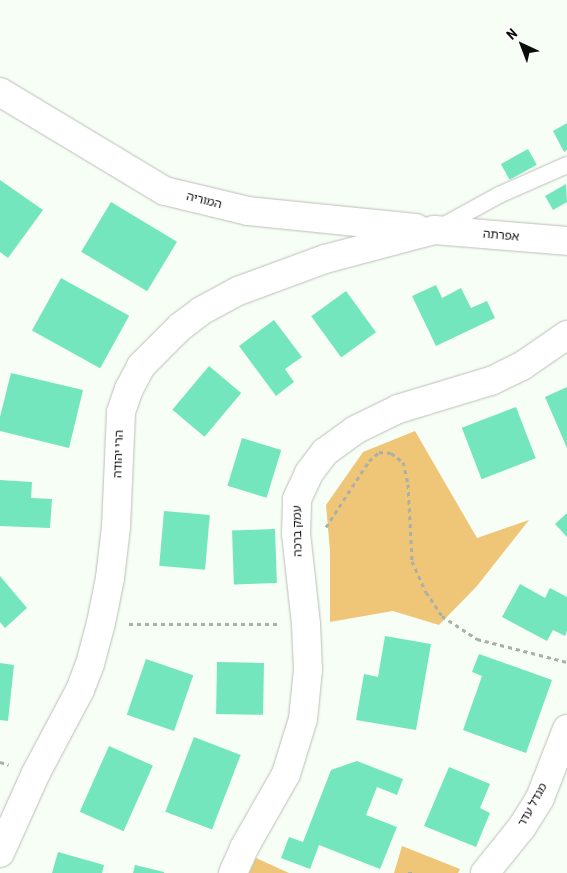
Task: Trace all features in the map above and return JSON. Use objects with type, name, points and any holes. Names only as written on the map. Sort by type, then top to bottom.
[{"type":"street","name":"המוריה","points":[[0,92],[165,190],[248,211],[434,230]]},
{"type":"street","name":"אפרתה","points":[[434,230],[567,241]]},
{"type":"street","name":"הרי יהודה","points":[[0,854],[36,773],[80,690],[90,664],[110,578],[116,527],[121,412],[129,389],[141,366],[180,327],[201,310],[238,291],[325,259],[434,230]]},
{"type":"street","name":"עמק ברכה","points":[[233,873],[244,848],[286,774],[303,719],[308,670],[306,624],[296,533],[297,499],[309,473],[325,452],[355,430],[398,409],[499,377],[522,366],[567,335]]},
{"type":"street","name":"מגדל עדר","points":[[485,873],[522,826],[540,798],[567,729]]},
{"type":"lane","points":[[434,230],[499,195],[567,165]]},
{"type":"path","points":[[296,533],[319,535],[333,519],[369,461],[378,452],[391,453],[403,462],[408,484],[412,561],[426,592],[442,616],[477,639],[567,662]]},
{"type":"path","points":[[101,623],[306,624]]},
{"type":"path","points":[[408,873],[413,873]]},
{"type":"shaded area","points":[[415,431],[477,538],[529,520],[477,586],[439,625],[393,611],[330,622],[330,551],[326,505],[363,452]]},
{"type":"shaded area","points":[[402,846],[460,869],[458,873],[394,873]]},
{"type":"shaded area","points":[[256,858],[289,873],[249,873]]},
{"type":"building","points":[[567,123],[567,150],[564,152],[553,131]]},
{"type":"building","points":[[528,149],[537,165],[510,180],[501,164]]},
{"type":"building","points":[[0,180],[43,210],[8,258],[0,252]]},
{"type":"building","points":[[566,184],[567,202],[553,210],[545,196]]},
{"type":"building","points":[[111,202],[177,242],[147,291],[81,252]]},
{"type":"building","points":[[61,278],[129,316],[100,368],[32,330]]},
{"type":"building","points":[[436,285],[442,298],[461,288],[471,308],[487,301],[495,318],[436,346],[412,296]]},
{"type":"building","points":[[346,291],[376,332],[341,358],[311,316]]},
{"type":"building","points":[[274,320],[302,357],[285,369],[294,382],[276,396],[239,346]]},
{"type":"building","points":[[209,366],[241,393],[205,437],[172,410]]},
{"type":"building","points":[[11,373],[83,390],[69,448],[0,431],[0,417]]},
{"type":"building","points":[[567,387],[567,448],[545,397]]},
{"type":"building","points":[[516,407],[536,458],[482,479],[462,428]]},
{"type":"building","points":[[242,438],[281,450],[267,498],[227,486]]},
{"type":"building","points":[[0,480],[32,482],[31,498],[52,499],[50,528],[0,526]]},
{"type":"building","points":[[164,511],[210,515],[205,570],[159,566]]},
{"type":"building","points":[[567,513],[567,537],[555,524]]},
{"type":"building","points":[[275,529],[277,583],[234,584],[232,531]]},
{"type":"building","points":[[0,576],[27,608],[5,628],[0,622]]},
{"type":"building","points":[[520,584],[545,598],[550,588],[567,597],[567,631],[565,636],[553,630],[547,641],[502,617]]},
{"type":"building","points":[[385,636],[431,644],[416,730],[356,720],[364,674],[378,677]]},
{"type":"building","points":[[479,654],[552,680],[526,753],[463,730],[482,676],[472,672]]},
{"type":"building","points":[[146,659],[193,675],[174,731],[127,715]]},
{"type":"building","points":[[217,662],[264,663],[263,715],[216,714]]},
{"type":"building","points":[[0,663],[14,665],[8,721],[0,720]]},
{"type":"building","points":[[194,737],[241,755],[212,830],[165,812]]},
{"type":"building","points":[[109,746],[153,766],[124,831],[80,812]]},
{"type":"building","points":[[357,761],[403,779],[397,795],[377,787],[366,815],[397,827],[380,869],[319,845],[310,869],[281,858],[289,837],[303,842],[331,770]]},
{"type":"building","points":[[449,767],[490,784],[480,808],[490,813],[476,847],[424,826]]},
{"type":"building","points":[[58,852],[104,865],[102,873],[52,873]]},
{"type":"building","points":[[135,865],[164,872],[164,873],[133,873]]}]
